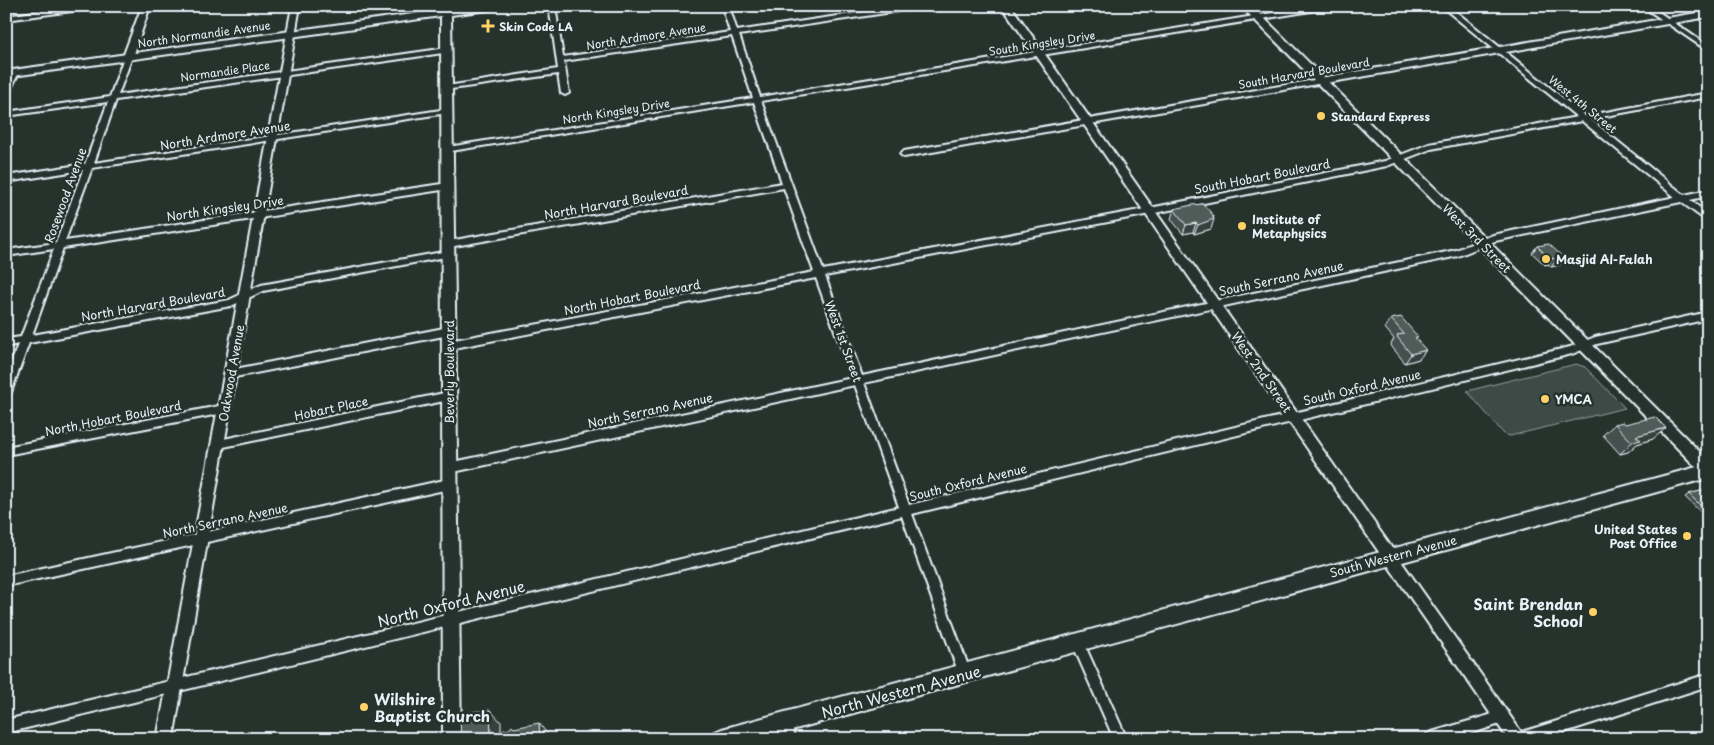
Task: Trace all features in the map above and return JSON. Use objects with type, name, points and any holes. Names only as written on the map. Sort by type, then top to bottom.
[{"type":"main road","name":"North Normandie Avenue","points":[[11,73],[291,34],[446,10],[494,6]]},
{"type":"main road","name":"West 3rd Street","points":[[1246,6],[1708,470]]},
{"type":"main road","name":"Beverly Boulevard","points":[[446,10],[452,739]]},
{"type":"main road","name":"South Western Avenue","points":[[1078,643],[1392,556],[1592,504],[1708,470]]},
{"type":"main road","name":"North Western Avenue","points":[[722,739],[787,730],[965,674],[1078,643]]},
{"type":"street","points":[[6,18],[94,6]]},
{"type":"street","name":"Rosewood Avenue","points":[[6,392],[146,6]]},
{"type":"street","name":"Oakwood Avenue","points":[[165,739],[296,6]]},
{"type":"street","points":[[552,6],[565,92]]},
{"type":"street","name":"West 1st Street","points":[[725,6],[904,511],[965,674]]},
{"type":"street","name":"North Ardmore Avenue","points":[[559,60],[919,6]]},
{"type":"street","name":"West 2nd Street","points":[[1006,6],[1518,739]]},
{"type":"street","name":"South Kingsley Drive","points":[[758,100],[1329,6]]},
{"type":"street","name":"West 4th Street","points":[[1444,6],[1708,219]]},
{"type":"street","points":[[1644,6],[1708,49]]},
{"type":"street","name":"South Harvard Boulevard","points":[[904,154],[1708,14]]},
{"type":"street","name":"Normandie Place","points":[[6,114],[447,50]]},
{"type":"street","points":[[447,88],[561,71]]},
{"type":"street","points":[[6,91],[11,73]]},
{"type":"street","name":"South Hobart Boulevard","points":[[820,274],[1388,163],[1429,147],[1708,95]]},
{"type":"street","name":"North Kingsley Drive","points":[[448,150],[758,100]]},
{"type":"street","name":"North Ardmore Avenue","points":[[6,179],[447,111]]},
{"type":"street","name":"North Harvard Boulevard","points":[[6,343],[231,303],[261,288],[448,249],[788,185]]},
{"type":"street","name":"North Kingsley Drive","points":[[6,252],[259,216],[448,186]]},
{"type":"street","name":"South Serrano Avenue","points":[[857,380],[1458,253],[1502,236],[1708,193]]},
{"type":"street","name":"North Hobart Boulevard","points":[[449,345],[820,274]]},
{"type":"street","name":"South Oxford Avenue","points":[[904,511],[1572,350],[1595,341],[1708,315]]},
{"type":"street","points":[[230,374],[449,331]]},
{"type":"street","name":"North Serrano Avenue","points":[[449,468],[857,380]]},
{"type":"street","name":"Hobart Place","points":[[219,444],[449,396]]},
{"type":"street","name":"North Hobart Boulevard","points":[[6,451],[224,409]]},
{"type":"street","name":"North Serrano Avenue","points":[[6,581],[449,484]]},
{"type":"street","name":"North Oxford Avenue","points":[[6,727],[904,511]]},
{"type":"street","points":[[1078,643],[1121,739]]},
{"type":"street","points":[[1522,739],[1708,680]]},
{"type":"street","points":[[1432,739],[1503,717]]},
{"type":"shaded area","name":"YMCA","points":[[1576,364],[1585,367],[1625,408],[1510,436],[1504,434],[1467,391]]},
{"type":"building","points":[[1203,204],[1214,216],[1212,216],[1214,219],[1198,225],[1196,223],[1186,225],[1174,209],[1192,205]]},
{"type":"building","points":[[1549,244],[1565,259],[1556,261],[1553,258],[1550,259],[1537,246]]},
{"type":"building","points":[[1401,317],[1418,337],[1415,338],[1426,350],[1411,354],[1398,338],[1397,335],[1404,334],[1391,319]]},
{"type":"building","points":[[1655,417],[1666,428],[1636,436],[1641,440],[1632,442],[1615,424],[1623,422],[1625,424]]},
{"type":"building","points":[[1708,489],[1708,513],[1689,494]]},
{"type":"building","points":[[490,710],[491,739],[461,739],[460,718],[471,715],[471,712]]},
{"type":"building","points":[[539,723],[540,739],[494,739],[503,729],[508,730],[512,726],[514,728]]},
{"type":"place","name":"Skin Code LA","points":[[488,26]]},
{"type":"place","name":"Standard Express","points":[[1321,116]]},
{"type":"place","name":"Institute of Metaphysics","points":[[1242,226]]},
{"type":"place","name":"Masjid Al-Falah","points":[[1546,259]]},
{"type":"place","name":"YMCA","points":[[1545,399]]},
{"type":"place","name":"United States Post Office","points":[[1687,536]]},
{"type":"place","name":"Saint Brendan School","points":[[1593,612]]},
{"type":"place","name":"Wilshire Baptist Church","points":[[364,707]]}]
